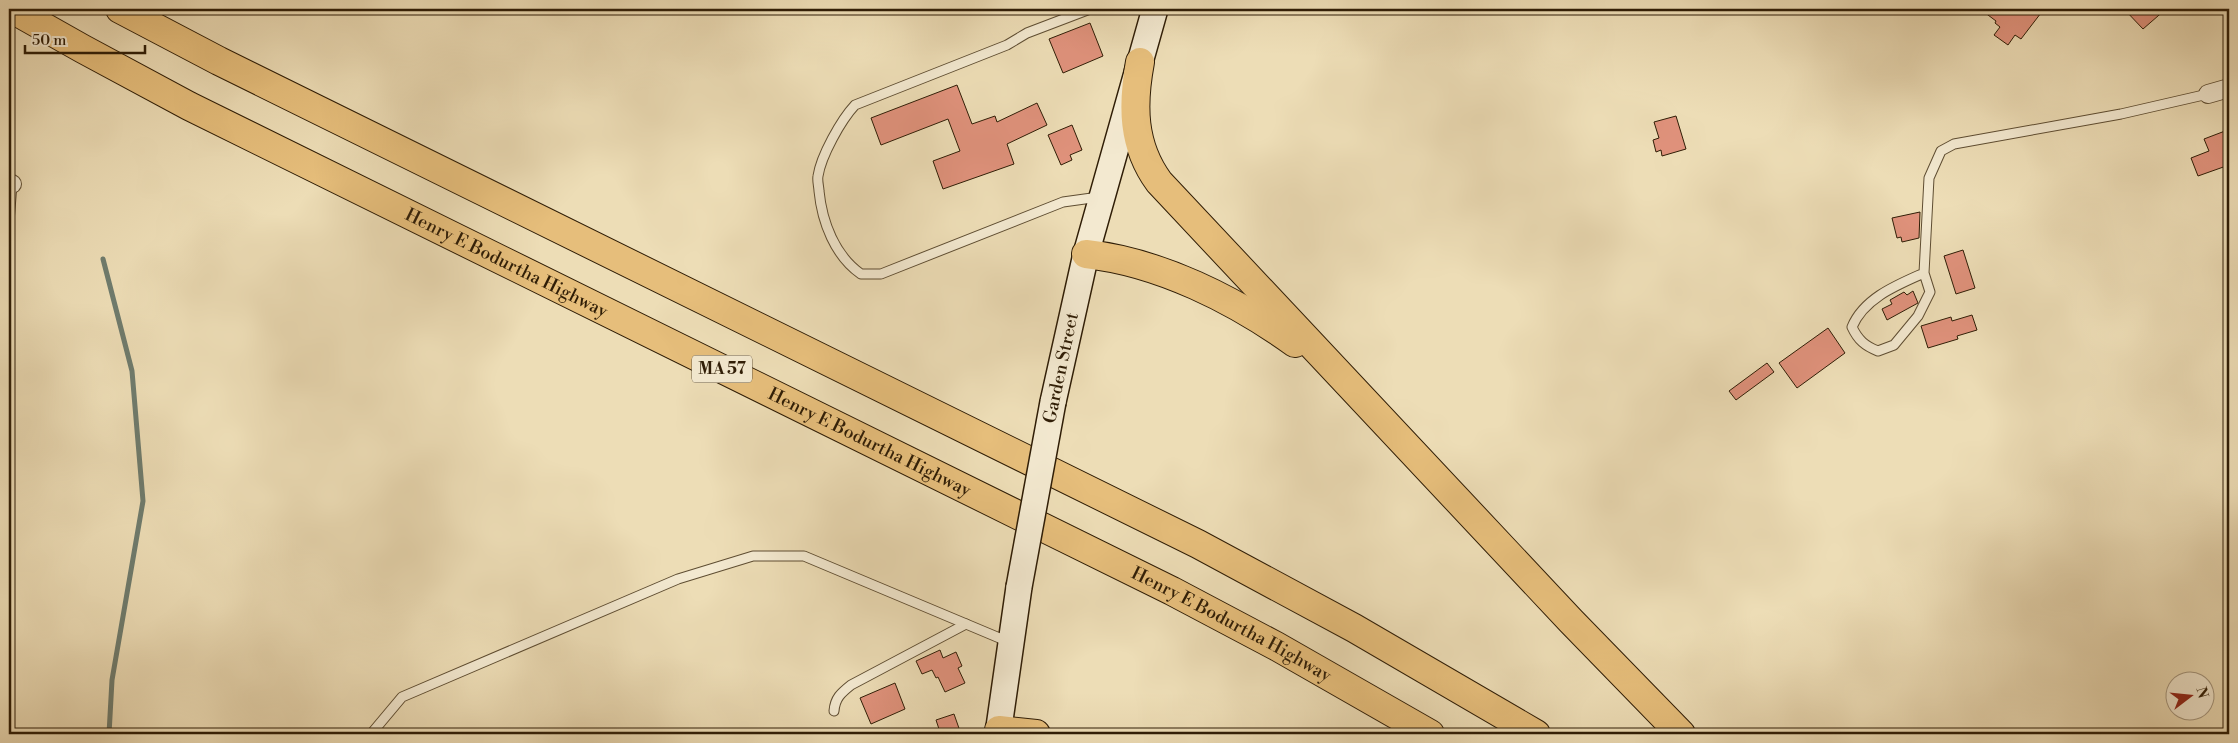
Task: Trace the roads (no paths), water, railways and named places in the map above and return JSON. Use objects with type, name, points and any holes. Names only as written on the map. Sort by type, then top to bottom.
[{"type":"highway","name":"Henry E Bodurtha Highway","points":[[12,9],[98,58],[189,106],[1172,591],[1298,659],[1430,734]]},
{"type":"highway","points":[[120,9],[220,61],[1189,540],[1354,628],[1536,734]]},
{"type":"highway","points":[[1140,62],[1135,90],[1134,118],[1139,145],[1150,170],[1174,199],[1578,628],[1681,734]]},
{"type":"highway","points":[[1086,254],[1106,256],[1157,271],[1198,288],[1238,308],[1275,330],[1315,358],[1338,376],[1370,407]]},
{"type":"highway","points":[[998,732],[1036,734]]},
{"type":"street","name":"Garden Street","points":[[998,732],[1019,587],[1053,402],[1086,254],[1155,9]]},
{"type":"street","points":[[2208,94],[2229,88]]},
{"type":"lane","points":[[1090,9],[1027,33],[1007,44],[855,105],[844,117],[818,176],[821,209],[833,242],[843,259],[861,274],[881,274],[1063,202],[1102,196]]},
{"type":"lane","points":[[1924,273],[1903,282],[1865,306],[1852,327],[1856,336],[1866,347],[1878,351],[1894,345],[1918,316],[1930,292],[1924,273],[1929,178],[1941,152],[1954,144],[2121,114],[2208,94]]},
{"type":"lane","points":[[9,222],[10,184]]},
{"type":"lane","points":[[371,734],[402,697],[678,579],[754,556],[804,556],[1010,643]]},
{"type":"lane","points":[[834,711],[839,694],[851,685],[966,624]]},
{"type":"lane","points":[[529,734],[536,734]]},
{"type":"waterway","points":[[103,259],[132,371],[143,501],[112,680],[109,734]]}]
